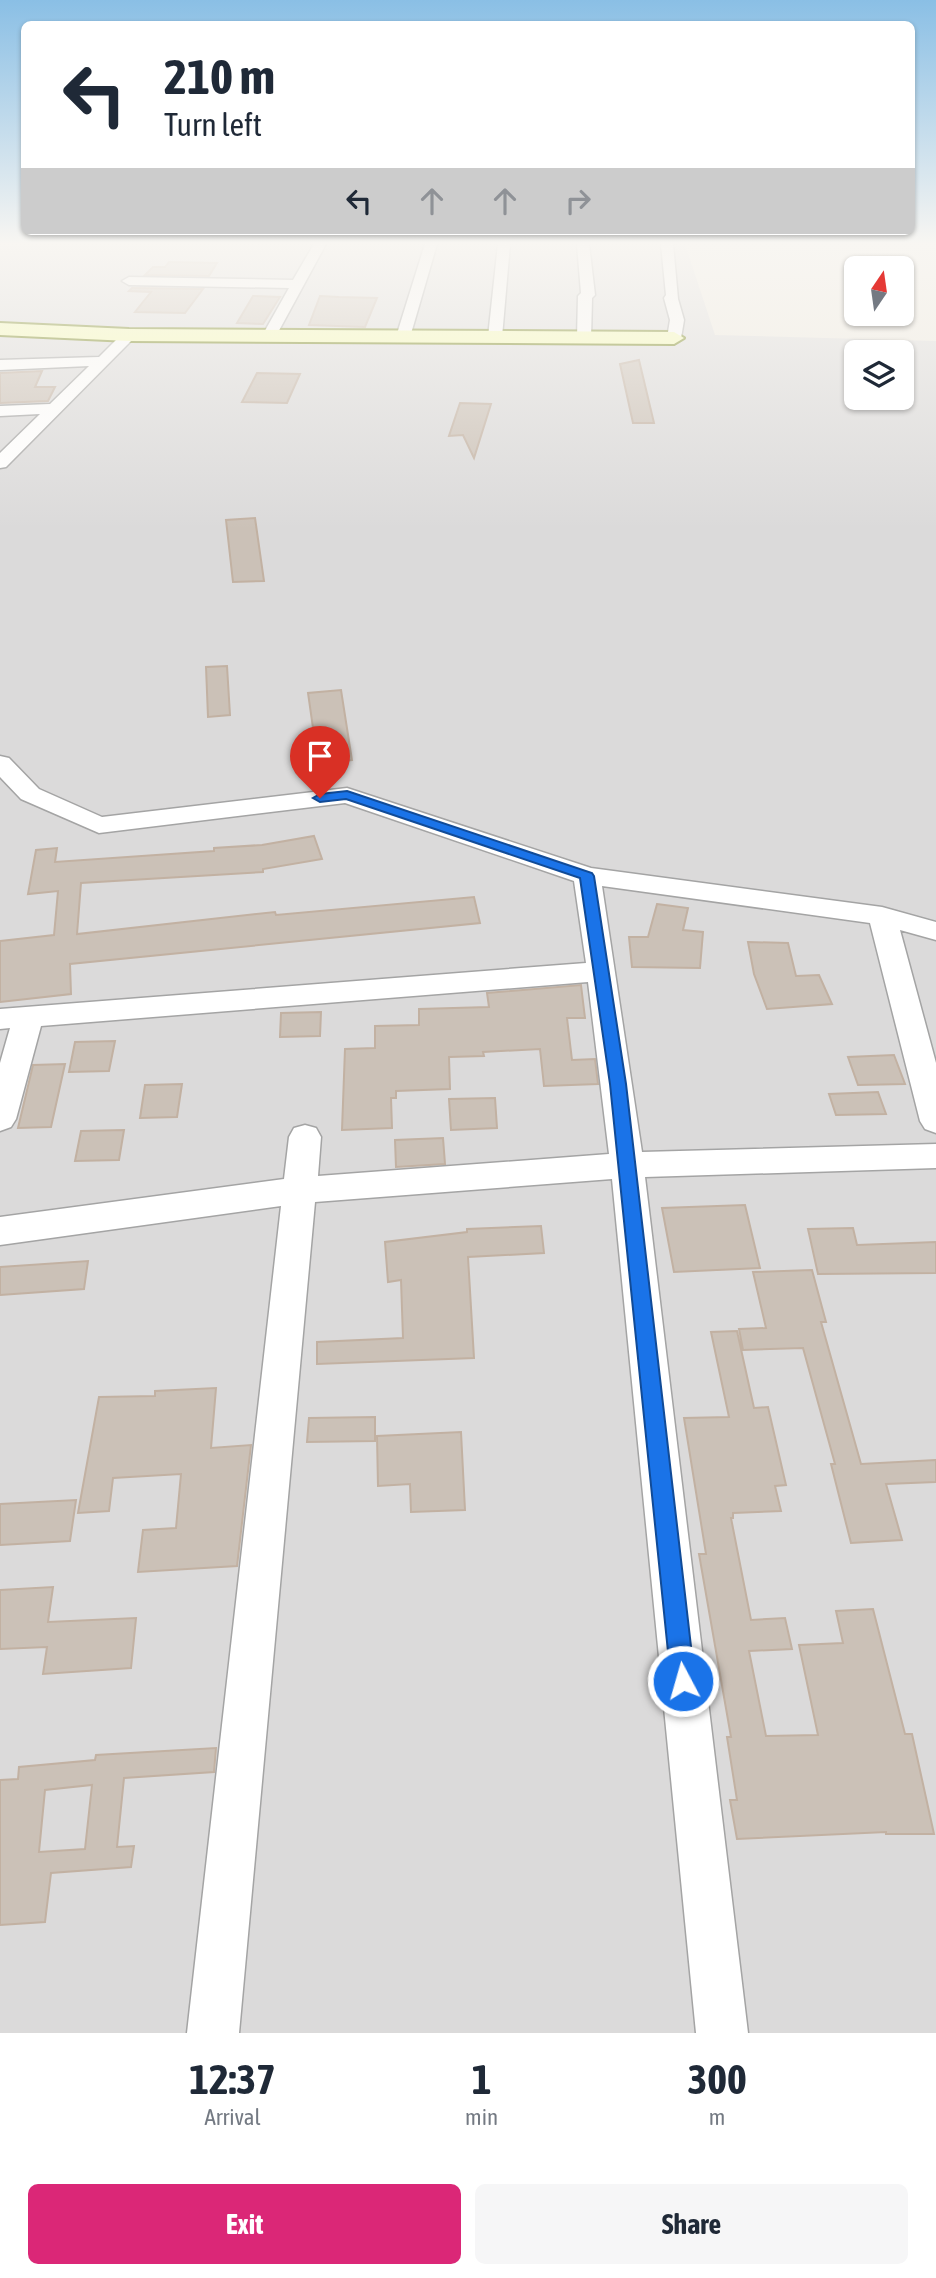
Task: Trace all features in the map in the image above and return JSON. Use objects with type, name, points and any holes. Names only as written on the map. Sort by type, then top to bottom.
[{"type":"street","points":[[0,462],[125,339]]},
{"type":"street","points":[[0,365],[102,361]]},
{"type":"street","points":[[0,411],[54,409]]},
{"type":"street","points":[[0,763],[30,794],[99,825],[347,794],[587,876],[882,916],[936,932]]},
{"type":"street","points":[[587,876],[618,1084],[722,2033]]},
{"type":"street","points":[[882,916],[936,1121]]},
{"type":"street","points":[[0,1119],[14,1018],[601,971]]},
{"type":"street","points":[[213,2033],[305,1137]]},
{"type":"street","points":[[0,1231],[300,1190],[625,1166],[936,1156]]},
{"type":"shaded area","points":[[0,339],[899,340],[844,340],[844,410],[914,410],[914,340],[936,341],[936,2033],[0,2033]]},
{"type":"building","points":[[639,360],[654,423],[633,423],[620,364]]},
{"type":"building","points":[[42,371],[35,387],[55,387],[48,401],[0,403],[0,373]]},
{"type":"building","points":[[257,373],[300,374],[287,403],[242,402]]},
{"type":"building","points":[[460,403],[491,404],[474,458],[463,435],[449,436]]},
{"type":"building","points":[[255,518],[264,581],[233,582],[226,520]]},
{"type":"building","points":[[227,666],[230,715],[208,717],[206,667]]},
{"type":"building","points":[[341,690],[352,760],[318,763],[308,693]]},
{"type":"building","points":[[314,836],[322,859],[263,869],[263,872],[81,883],[77,934],[275,912],[276,915],[474,897],[480,923],[70,964],[71,994],[0,1002],[0,941],[54,935],[58,891],[28,894],[36,850],[57,848],[55,862],[214,851],[214,848],[262,845]]},
{"type":"building","points":[[657,904],[688,908],[683,930],[703,932],[700,968],[632,967],[629,937],[648,937]]},
{"type":"building","points":[[748,942],[788,943],[796,976],[819,975],[832,1004],[767,1009],[754,974]]},
{"type":"building","points":[[581,985],[585,1018],[567,1018],[572,1060],[595,1059],[598,1084],[544,1086],[540,1049],[449,1057],[450,1089],[396,1091],[396,1098],[391,1098],[392,1128],[342,1130],[345,1049],[375,1048],[375,1026],[419,1025],[419,1009],[489,1007],[487,993]]},
{"type":"building","points":[[321,1012],[320,1036],[280,1037],[281,1013]]},
{"type":"building","points":[[115,1041],[109,1071],[69,1072],[75,1042]]},
{"type":"building","points":[[894,1055],[905,1084],[858,1085],[848,1057]]},
{"type":"building","points":[[65,1064],[51,1127],[18,1128],[33,1065]]},
{"type":"building","points":[[182,1084],[177,1117],[140,1118],[145,1085]]},
{"type":"building","points":[[878,1092],[886,1114],[836,1115],[829,1094]]},
{"type":"building","points":[[495,1098],[497,1128],[451,1130],[449,1099]]},
{"type":"building","points":[[124,1130],[119,1160],[75,1161],[81,1131]]},
{"type":"building","points":[[443,1138],[445,1164],[396,1167],[395,1140]]},
{"type":"building","points":[[745,1205],[760,1268],[674,1272],[662,1208]]},
{"type":"building","points":[[541,1226],[544,1253],[468,1257],[474,1358],[317,1364],[317,1342],[403,1338],[401,1280],[388,1282],[385,1242],[467,1232],[467,1229]]},
{"type":"building","points":[[853,1228],[857,1245],[936,1242],[936,1273],[818,1274],[808,1229]]},
{"type":"building","points":[[88,1261],[84,1289],[0,1295],[0,1267]]},
{"type":"building","points":[[812,1270],[826,1322],[821,1322],[861,1464],[936,1460],[936,1482],[886,1484],[902,1540],[851,1543],[831,1464],[835,1464],[803,1348],[743,1350],[739,1329],[766,1328],[753,1272]]},
{"type":"building","points":[[737,1331],[754,1408],[768,1407],[786,1485],[775,1486],[781,1511],[733,1513],[731,1518],[751,1620],[785,1618],[792,1649],[749,1651],[766,1736],[818,1735],[799,1645],[843,1643],[836,1611],[873,1609],[905,1734],[912,1734],[934,1834],[886,1832],[737,1839],[730,1800],[737,1800],[727,1737],[731,1737],[699,1554],[706,1554],[684,1418],[729,1417],[711,1332]]},
{"type":"building","points":[[216,1388],[211,1448],[251,1445],[237,1566],[138,1572],[143,1530],[176,1528],[181,1474],[113,1478],[109,1511],[78,1513],[99,1397],[155,1396],[155,1391]]},
{"type":"building","points":[[375,1417],[375,1441],[307,1442],[309,1418]]},
{"type":"building","points":[[461,1432],[465,1510],[411,1512],[410,1484],[378,1486],[377,1436]]},
{"type":"building","points":[[76,1500],[70,1541],[0,1545],[0,1504]]},
{"type":"building","points":[[53,1587],[48,1622],[136,1618],[131,1668],[43,1674],[47,1647],[0,1649],[0,1590]]},
{"type":"building","points":[[216,1748],[214,1772],[124,1778],[117,1847],[134,1846],[131,1867],[51,1873],[45,1922],[0,1925],[0,1780],[18,1779],[19,1767],[95,1760],[96,1755]],"holes":[[[92,1785],[85,1849],[39,1852],[45,1790]]]},
{"type":"route","points":[[320,798],[347,794],[587,876],[618,1084],[683,1681]]}]
